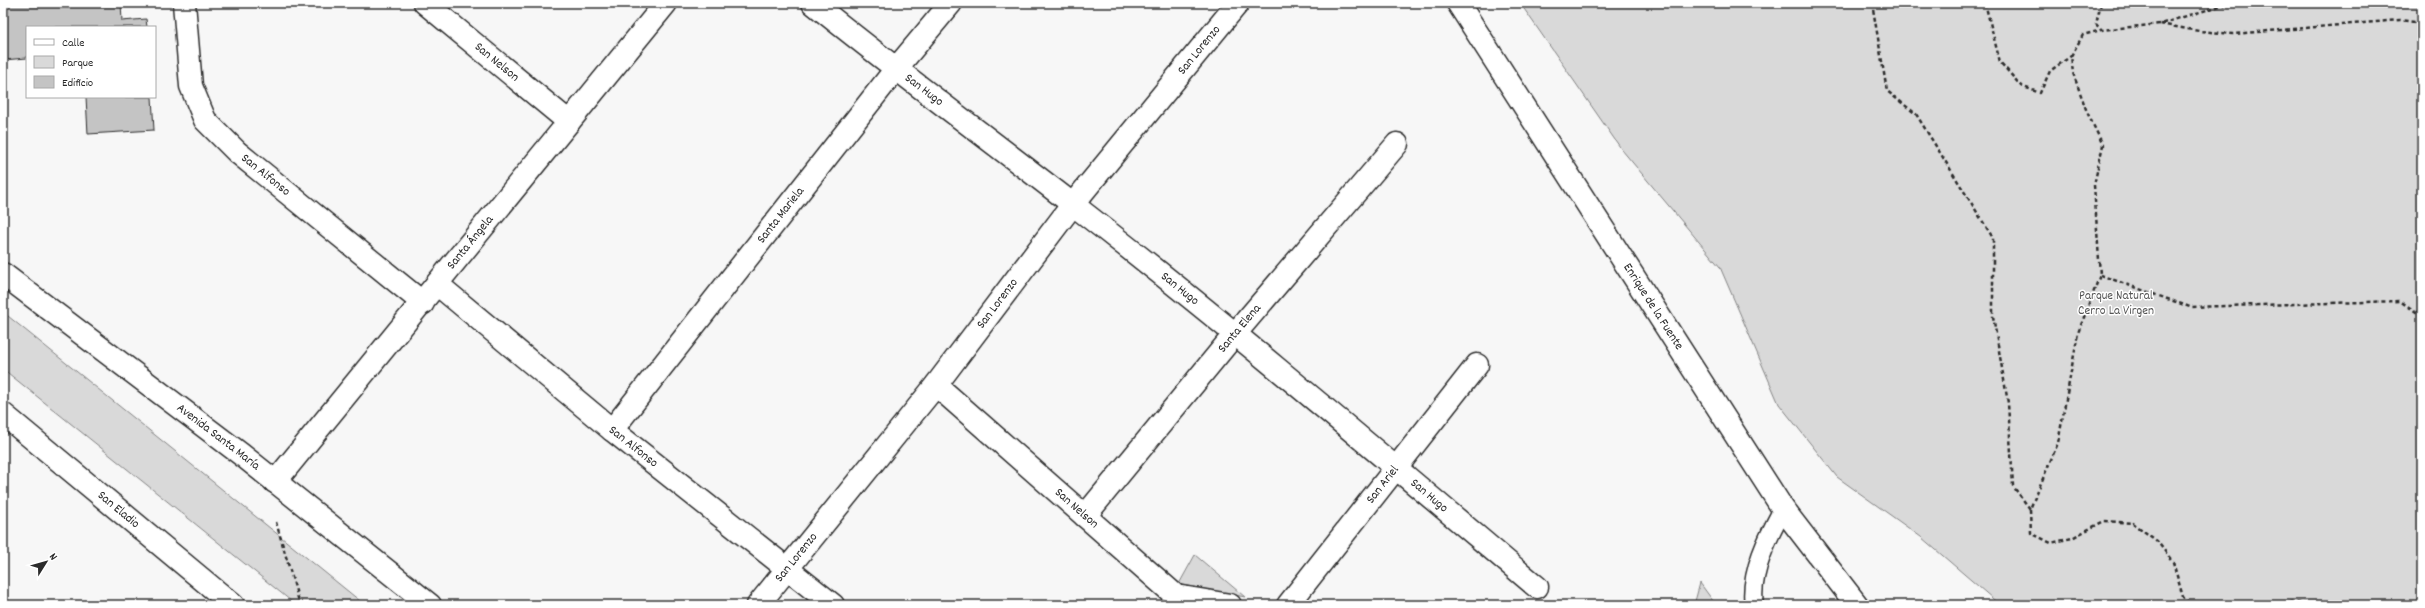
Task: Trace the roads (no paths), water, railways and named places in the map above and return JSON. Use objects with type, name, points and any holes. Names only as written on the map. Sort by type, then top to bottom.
[{"type":"street","name":"San Alfonso","points":[[184,3],[191,86],[205,120],[237,152],[423,303]]},
{"type":"street","name":"San Nelson","points":[[425,3],[569,122]]},
{"type":"street","name":"Santa Ángela","points":[[275,482],[423,303],[666,3]]},
{"type":"street","name":"San Hugo","points":[[813,3],[895,70],[1073,204],[1396,467],[1537,586]]},
{"type":"street","name":"Santa Mariela","points":[[612,430],[895,70],[951,3]]},
{"type":"street","name":"San Lorenzo","points":[[758,605],[936,385],[1073,204],[1238,3]]},
{"type":"street","name":"Enrique de la Fuente","points":[[1458,3],[1783,509],[1857,605]]},
{"type":"street","name":"Santa Elena","points":[[1085,516],[1234,335],[1397,144]]},
{"type":"street","name":"Avenida Santa María","points":[[3,274],[275,482],[430,605]]},
{"type":"street","name":"San Alfonso","points":[[437,284],[612,430],[833,605]]},
{"type":"street","name":"San Ariel","points":[[1288,605],[1478,365]]},
{"type":"street","name":"San Nelson","points":[[936,385],[1176,596],[1230,605]]},
{"type":"street","name":"San Eladio","points":[[3,414],[233,605]]},
{"type":"lane","points":[[1754,605],[1753,596],[1756,579],[1767,538],[1783,509]]},
{"type":"park label","name":"Parque Natural Cerro La Virgen","points":[[2116,304]]}]
